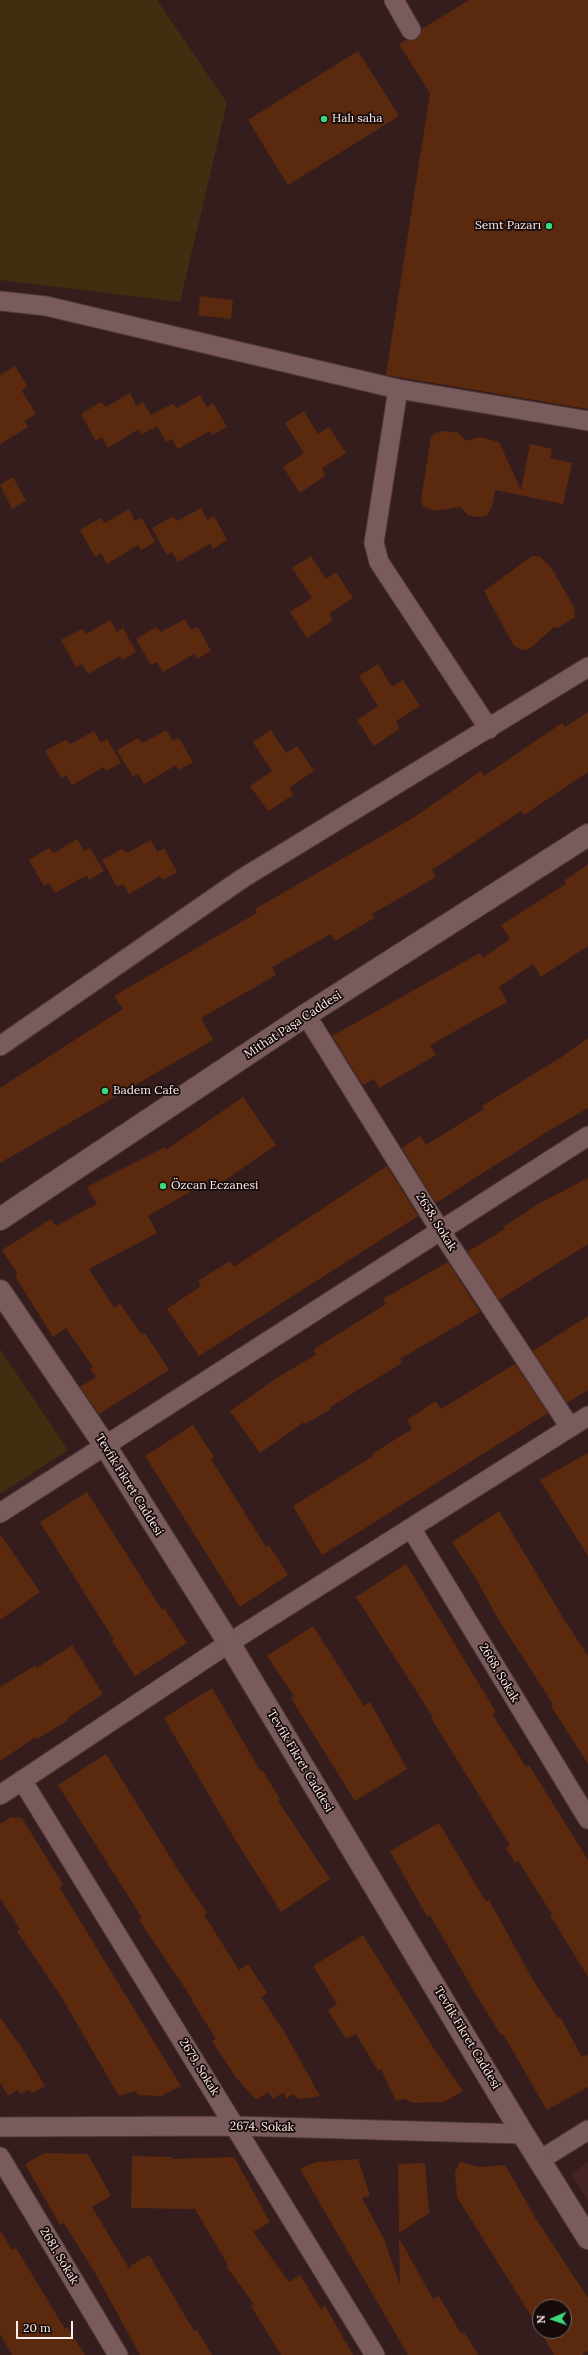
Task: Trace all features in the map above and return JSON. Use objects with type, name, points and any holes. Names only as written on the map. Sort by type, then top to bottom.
[{"type":"street","points":[[394,0],[411,30]]},
{"type":"street","points":[[0,301],[46,306],[398,389],[588,421]]},
{"type":"street","points":[[398,389],[374,543],[379,562],[489,729]]},
{"type":"street","points":[[0,1046],[243,878],[489,729],[588,667]]},
{"type":"street","name":"Mithat Paşa Caddesi","points":[[0,1219],[306,1015],[588,835]]},
{"type":"street","name":"2658. Sokak","points":[[306,1015],[440,1230],[570,1427]]},
{"type":"street","points":[[0,1513],[106,1447],[440,1230],[588,1136]]},
{"type":"street","name":"Tevfik Fikret Caddesi","points":[[0,1291],[106,1447],[229,1643],[523,2134],[588,2238]]},
{"type":"street","points":[[0,1795],[229,1643],[588,1416]]},
{"type":"street","name":"2668. Sokak","points":[[411,1528],[588,1818]]},
{"type":"street","name":"2679. Sokak","points":[[22,1780],[236,2126],[375,2355]]},
{"type":"street","name":"2674. Sokak","points":[[0,2127],[236,2126],[523,2134]]},
{"type":"street","points":[[540,2160],[588,2130]]},
{"type":"street","name":"2681. Sokak","points":[[0,2157],[118,2355]]},
{"type":"shaded area","points":[[0,0],[157,0],[227,103],[180,302],[0,280]]},
{"type":"shaded area","points":[[0,1349],[68,1450],[0,1494]]},
{"type":"shaded area","points":[[588,2162],[588,2201],[571,2174]]},
{"type":"building","points":[[469,0],[588,0],[588,409],[386,375],[430,93],[399,44],[406,40],[417,39],[422,29]]},
{"type":"building","points":[[358,51],[399,116],[288,185],[248,120]]},
{"type":"building","points":[[200,296],[233,300],[231,319],[198,315]]},
{"type":"building","points":[[15,366],[27,386],[22,391],[36,414],[24,421],[28,427],[0,444],[0,375]]},
{"type":"building","points":[[130,393],[136,406],[143,402],[157,426],[142,434],[139,429],[108,448],[102,437],[96,441],[81,414],[101,402],[106,407]]},
{"type":"building","points":[[200,395],[207,407],[213,403],[227,427],[212,435],[210,431],[178,449],[172,439],[166,442],[151,415],[172,404],[177,408]]},
{"type":"building","points":[[304,411],[318,434],[329,427],[346,453],[322,468],[325,476],[300,493],[283,467],[304,453],[285,423]]},
{"type":"building","points":[[444,431],[458,433],[467,441],[479,437],[499,442],[521,490],[530,444],[552,449],[550,458],[572,463],[563,504],[495,490],[492,507],[487,515],[480,517],[469,516],[460,507],[434,511],[423,506],[421,500],[431,437],[435,433]]},
{"type":"building","points":[[13,477],[26,501],[12,509],[0,485]]},
{"type":"building","points":[[201,508],[207,520],[214,516],[227,540],[213,549],[210,544],[178,562],[172,552],[167,555],[152,528],[172,517],[177,521]]},
{"type":"building","points":[[129,509],[135,521],[142,518],[155,542],[141,550],[138,545],[107,564],[101,553],[95,557],[80,530],[100,518],[105,523]]},
{"type":"building","points":[[311,556],[326,579],[336,572],[353,598],[330,613],[332,621],[307,638],[290,612],[312,598],[292,568]]},
{"type":"building","points":[[532,556],[539,556],[550,566],[574,607],[575,617],[558,628],[554,627],[529,649],[522,650],[514,646],[484,591]]},
{"type":"building","points":[[185,619],[191,630],[198,627],[211,651],[197,659],[194,654],[163,672],[157,662],[151,665],[136,639],[156,627],[161,632]]},
{"type":"building","points":[[110,620],[117,632],[123,628],[136,652],[122,660],[120,656],[88,674],[82,664],[76,667],[61,640],[82,629],[86,634]]},
{"type":"building","points":[[378,664],[392,687],[403,680],[420,706],[396,721],[399,729],[374,746],[357,720],[378,706],[359,676]]},
{"type":"building","points":[[588,712],[588,772],[524,815],[521,811],[432,870],[436,877],[372,914],[374,918],[335,941],[331,934],[272,967],[276,975],[201,1018],[213,1040],[0,1163],[0,1088],[123,1009],[114,996],[257,913],[255,909],[413,818],[481,771],[484,776],[562,723],[565,727]]},
{"type":"building","points":[[166,730],[173,741],[179,738],[193,762],[178,770],[176,765],[144,784],[138,773],[133,777],[117,750],[138,738],[143,743]]},
{"type":"building","points":[[271,730],[286,753],[297,746],[314,771],[290,787],[293,795],[268,811],[250,786],[272,771],[253,742]]},
{"type":"building","points":[[94,731],[101,743],[107,739],[121,763],[106,771],[104,767],[72,785],[66,775],[61,778],[45,751],[66,740],[71,744]]},
{"type":"building","points":[[77,839],[84,851],[90,848],[104,871],[89,880],[87,875],[55,893],[49,883],[44,886],[29,860],[49,848],[54,853]]},
{"type":"building","points":[[151,840],[157,852],[164,848],[177,872],[163,880],[160,876],[129,894],[123,884],[117,887],[102,860],[122,849],[127,853]]},
{"type":"building","points":[[588,864],[588,946],[541,977],[533,964],[499,987],[507,1002],[430,1045],[436,1055],[379,1088],[374,1079],[363,1085],[332,1036],[480,953],[483,958],[510,939],[501,925],[566,884],[564,881]]},
{"type":"building","points":[[588,1038],[588,1108],[550,1130],[436,1203],[402,1148],[420,1136],[426,1145],[484,1109],[482,1106],[560,1058]]},
{"type":"building","points":[[243,1097],[276,1145],[218,1185],[214,1178],[148,1216],[157,1233],[89,1269],[114,1308],[120,1304],[142,1335],[145,1333],[169,1370],[99,1414],[80,1387],[96,1377],[90,1369],[93,1367],[66,1328],[53,1337],[15,1276],[18,1274],[2,1250],[51,1219],[56,1226],[97,1204],[87,1187],[165,1147],[166,1150]]},
{"type":"building","points":[[387,1166],[418,1216],[199,1356],[167,1309],[201,1286],[198,1281],[230,1261],[234,1267]]},
{"type":"building","points":[[588,1178],[588,1244],[499,1300],[467,1252],[505,1229],[503,1227],[540,1203]]},
{"type":"building","points":[[448,1262],[480,1312],[400,1359],[402,1363],[330,1407],[331,1409],[305,1424],[304,1422],[260,1453],[230,1411],[278,1377],[316,1355],[313,1350],[386,1304],[383,1299]]},
{"type":"building","points":[[588,1316],[588,1390],[567,1403],[533,1351]]},
{"type":"building","points":[[515,1364],[548,1413],[322,1555],[293,1506],[373,1456],[372,1454],[412,1429],[407,1420],[436,1401],[441,1409]]},
{"type":"building","points":[[193,1425],[214,1457],[211,1459],[266,1547],[269,1545],[288,1575],[240,1607],[145,1456]]},
{"type":"building","points":[[588,1453],[588,1556],[540,1480]]},
{"type":"building","points":[[87,1492],[162,1610],[164,1608],[187,1643],[135,1676],[40,1522]]},
{"type":"building","points":[[499,1511],[565,1621],[588,1656],[588,1764],[551,1706],[553,1704],[500,1622],[475,1577],[452,1542]]},
{"type":"building","points":[[0,1534],[40,1592],[0,1620]]},
{"type":"building","points":[[406,1564],[496,1712],[492,1714],[526,1767],[529,1765],[588,1860],[588,1977],[550,1915],[552,1914],[518,1861],[515,1863],[506,1848],[510,1845],[431,1718],[433,1717],[356,1597]]},
{"type":"building","points":[[313,1626],[364,1706],[370,1702],[407,1769],[355,1801],[291,1698],[294,1696],[267,1656]]},
{"type":"building","points":[[72,1645],[103,1694],[67,1718],[68,1720],[37,1739],[36,1737],[0,1761],[0,1687],[36,1665],[37,1668]]},
{"type":"building","points":[[212,1688],[261,1772],[263,1771],[280,1799],[278,1801],[330,1879],[281,1912],[236,1841],[164,1718]]},
{"type":"building","points":[[106,1754],[178,1870],[207,1913],[204,1915],[239,1970],[248,1964],[267,1993],[261,1997],[285,2033],[320,2096],[299,2099],[293,2094],[286,2099],[284,2092],[273,2099],[268,2092],[256,2100],[235,2076],[212,2041],[216,2039],[192,2001],[193,2000],[139,1920],[142,1918],[58,1785]]},
{"type":"building","points":[[11,1817],[22,1818],[63,1885],[60,1888],[181,2086],[161,2096],[139,2095],[134,2091],[119,2096],[62,1998],[17,1931],[20,1929],[0,1898],[0,1824]]},
{"type":"building","points":[[439,1823],[486,1902],[489,1900],[533,1980],[558,2018],[560,2017],[582,2057],[588,2054],[588,2087],[547,2110],[503,2034],[501,2035],[476,1995],[430,1915],[427,1916],[390,1851]]},
{"type":"building","points":[[363,1935],[436,2052],[463,2091],[444,2102],[414,2103],[404,2099],[396,2101],[381,2069],[378,2071],[356,2034],[346,2039],[328,2010],[337,2004],[313,1966]]},
{"type":"building","points":[[0,2017],[17,2042],[18,2041],[45,2086],[33,2093],[29,2090],[21,2094],[17,2090],[8,2096],[0,2082]]},
{"type":"building","points":[[45,2153],[88,2154],[111,2196],[92,2207],[130,2270],[130,2266],[149,2255],[194,2331],[197,2330],[212,2355],[140,2355],[94,2271],[64,2223],[60,2225],[25,2164]]},
{"type":"building","points":[[132,2156],[172,2157],[171,2159],[234,2157],[270,2222],[253,2232],[289,2282],[300,2275],[321,2309],[325,2306],[353,2355],[281,2355],[251,2306],[254,2304],[226,2266],[228,2265],[195,2209],[131,2208]]},
{"type":"building","points":[[358,2159],[370,2196],[362,2198],[384,2239],[400,2285],[399,2238],[433,2299],[439,2296],[461,2334],[464,2332],[478,2355],[408,2355],[300,2169],[316,2162]]},
{"type":"building","points":[[460,2162],[479,2167],[505,2165],[536,2219],[588,2298],[588,2351],[582,2355],[554,2355],[545,2339],[572,2339],[572,2299],[532,2299],[532,2317],[457,2197],[455,2172]]},
{"type":"building","points":[[425,2163],[429,2213],[399,2233],[398,2164]]},
{"type":"building","points":[[0,2230],[12,2250],[16,2248],[65,2329],[67,2327],[85,2355],[12,2355],[0,2334]]},
{"type":"place","name":"Halı saha","points":[[324,119]]},
{"type":"place","name":"Semt Pazarı","points":[[549,226]]},
{"type":"place","name":"Badem Cafe","points":[[105,1091]]},
{"type":"place","name":"Özcan Eczanesi","points":[[163,1186]]}]
